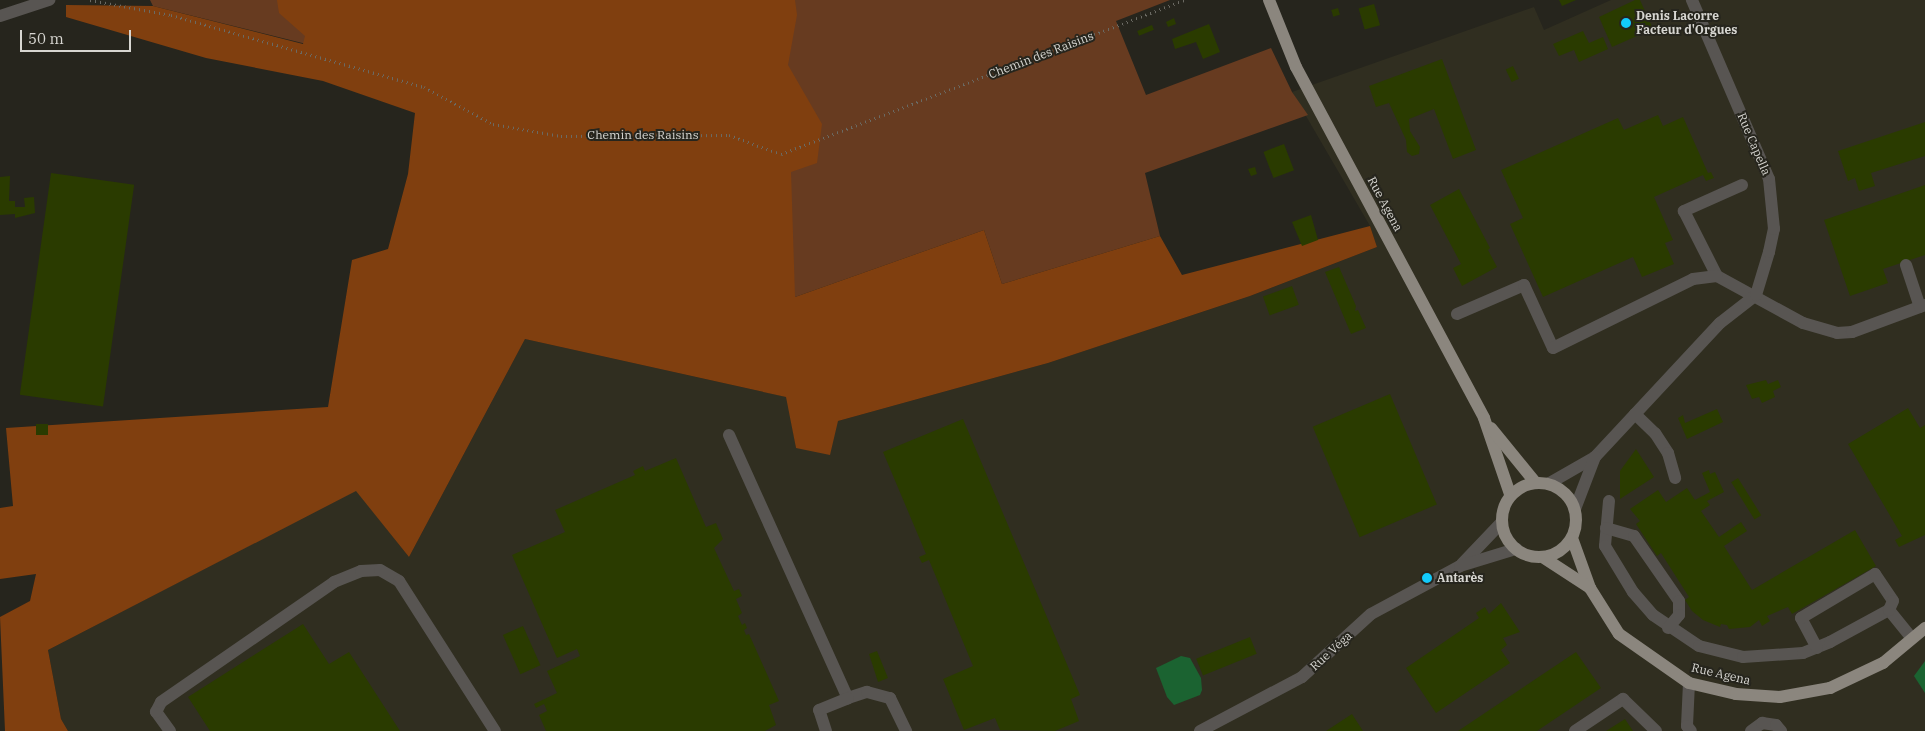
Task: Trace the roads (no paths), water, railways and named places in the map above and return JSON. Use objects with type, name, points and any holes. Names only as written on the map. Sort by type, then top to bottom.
[{"type":"main road","name":"Rue Agena","points":[[1269,0],[1296,67],[1484,418],[1510,494]]},
{"type":"main road","name":"Rue Agena","points":[[1484,418],[1534,482]]},
{"type":"main road","points":[[1534,482],[1548,484],[1568,497],[1575,509],[1572,538],[1560,551],[1544,558],[1516,549],[1508,540],[1502,522],[1504,505],[1510,494],[1534,482]]},
{"type":"main road","name":"Rue Agena","points":[[1572,538],[1590,588],[1619,634],[1689,683],[1736,694],[1780,697],[1830,688],[1883,663],[1925,628]]},
{"type":"main road","name":"Rue Agena","points":[[1544,558],[1590,588]]},
{"type":"street","points":[[0,16],[49,0]]},
{"type":"street","name":"Rue Capella","points":[[1692,0],[1769,179],[1774,229],[1756,295]]},
{"type":"street","points":[[1717,276],[1684,211],[1742,185]]},
{"type":"street","points":[[1458,314],[1524,285],[1553,348],[1693,279],[1717,276],[1821,330],[1852,332],[1923,306],[1906,265]]},
{"type":"street","points":[[1548,484],[1595,457],[1720,323],[1756,295]]},
{"type":"street","points":[[1635,414],[1655,433],[1668,453],[1675,478]]},
{"type":"street","points":[[729,435],[848,698]]},
{"type":"street","points":[[1575,509],[1595,457]]},
{"type":"street","points":[[1609,501],[1605,546],[1632,592],[1668,628],[1699,646],[1743,657],[1772,657],[1817,648],[1890,610],[1893,601],[1875,574],[1801,618],[1817,648]]},
{"type":"street","name":"Rue Véga","points":[[1460,566],[1502,522]]},
{"type":"street","points":[[1606,528],[1634,536],[1679,600],[1679,615],[1668,628]]},
{"type":"street","name":"Rue Véga","points":[[1200,731],[1302,677],[1371,614],[1460,566],[1516,549]]},
{"type":"street","points":[[170,731],[156,712],[161,702],[334,582],[361,571],[380,570],[399,580],[495,731]]},
{"type":"street","points":[[1890,610],[1912,638]]},
{"type":"street","points":[[1685,729],[1689,683]]},
{"type":"street","points":[[826,731],[818,710],[867,692],[890,698],[906,731]]},
{"type":"street","points":[[1575,731],[1623,699],[1656,731]]},
{"type":"street","points":[[1751,731],[1762,723],[1776,724],[1781,731]]},
{"type":"place","name":"Denis Lacorre Facteur d'Orgues","points":[[1626,23]]},
{"type":"place","name":"Antarès","points":[[1427,578]]}]
